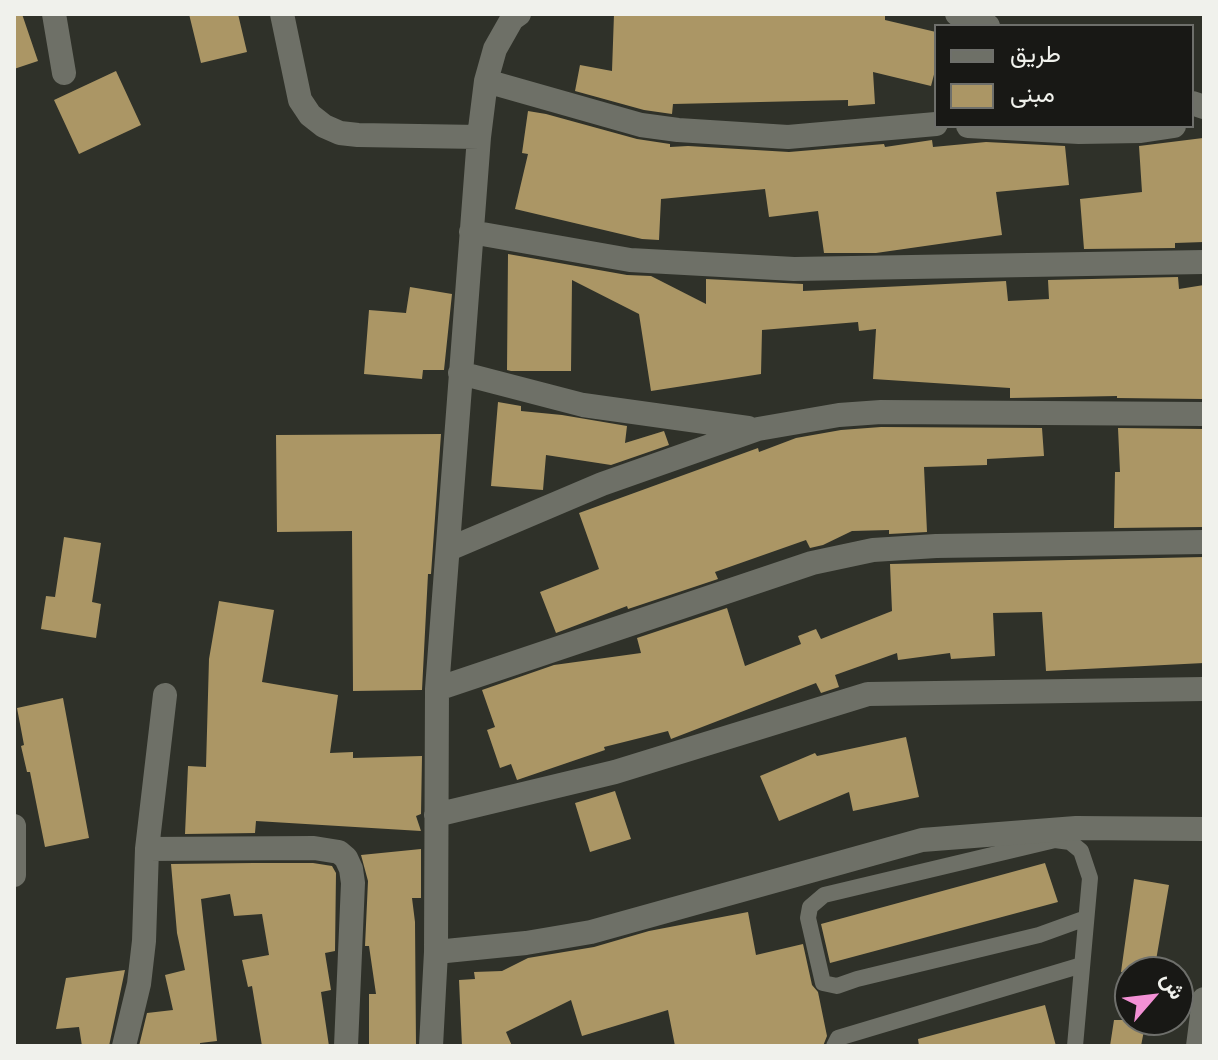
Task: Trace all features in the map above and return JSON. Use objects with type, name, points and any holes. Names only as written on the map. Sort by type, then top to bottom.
[{"type":"street","points":[[54,14],[64,73]]},
{"type":"street","points":[[282,14],[300,100],[310,115],[324,126],[340,133],[358,135],[479,137]]},
{"type":"street","points":[[431,1046],[436,952],[437,689],[479,137],[486,81],[495,49],[512,19],[519,14]]},
{"type":"street","points":[[957,14],[983,24]]},
{"type":"street","points":[[486,81],[641,125],[678,130],[788,137],[934,124]]},
{"type":"street","points":[[1005,128],[1079,132],[1161,128]]},
{"type":"street","points":[[471,232],[630,260],[794,269],[1204,262]]},
{"type":"street","points":[[460,373],[583,405],[758,429]]},
{"type":"street","points":[[449,549],[602,484],[758,429],[839,415],[881,412],[1204,414]]},
{"type":"street","points":[[437,689],[812,563],[873,550],[936,546],[1204,542]]},
{"type":"street","points":[[436,815],[615,772],[868,694],[1204,689]]},
{"type":"street","points":[[124,1046],[139,984],[144,941],[147,849],[165,695]]},
{"type":"street","points":[[14,826],[14,872]]},
{"type":"street","points":[[436,952],[526,943],[591,932],[922,840],[1076,828],[1204,829]]},
{"type":"street","points":[[147,849],[314,848],[339,852],[346,858],[353,883],[346,1046]]},
{"type":"street","points":[[1198,1046],[1204,999]]},
{"type":"lane","points":[[1075,1046],[1090,878],[1081,851],[1070,842],[1055,840],[824,895],[810,907],[808,918],[823,983],[837,986],[1039,935],[1086,918]]},
{"type":"lane","points":[[834,1046],[838,1038],[1082,965]]},
{"type":"building","points":[[14,14],[22,14],[38,61],[14,69]]},
{"type":"building","points":[[189,14],[238,14],[247,52],[201,63]]},
{"type":"building","points":[[614,14],[885,14],[885,20],[934,32],[931,86],[873,72],[875,104],[848,106],[848,100],[673,104],[672,114],[644,110],[575,91],[580,65],[612,71]]},
{"type":"building","points":[[116,71],[141,125],[79,154],[54,100]]},
{"type":"building","points":[[528,111],[637,139],[670,144],[670,147],[789,152],[884,144],[885,147],[932,140],[933,147],[986,142],[1065,146],[1069,185],[996,192],[1002,235],[876,253],[824,253],[818,211],[769,217],[765,189],[661,199],[659,240],[642,239],[515,209],[528,154],[522,153]]},
{"type":"building","points":[[1203,138],[1204,242],[1175,243],[1175,248],[1084,249],[1080,199],[1142,192],[1139,146]]},
{"type":"building","points":[[508,254],[627,275],[651,276],[706,304],[706,279],[803,284],[803,291],[1006,281],[1008,301],[1049,299],[1048,280],[1178,277],[1179,289],[1204,285],[1204,399],[1117,396],[1010,398],[1010,388],[873,379],[876,329],[859,331],[858,322],[762,330],[761,374],[651,391],[639,314],[572,280],[571,371],[511,371],[507,370]]},
{"type":"building","points":[[410,287],[452,294],[444,370],[423,370],[422,379],[364,374],[369,310],[406,313]]},
{"type":"building","points":[[498,402],[521,406],[521,411],[627,426],[625,443],[664,431],[669,445],[611,465],[546,455],[543,490],[491,486]]},
{"type":"building","points":[[881,427],[1042,428],[1044,456],[987,459],[987,465],[924,467],[927,532],[889,534],[889,530],[852,531],[810,548],[806,540],[715,572],[718,579],[628,609],[627,606],[556,633],[540,592],[599,569],[579,513],[758,448],[759,452],[796,438]]},
{"type":"building","points":[[1118,428],[1204,429],[1204,527],[1114,528],[1115,472],[1120,472]]},
{"type":"building","points":[[441,434],[431,574],[428,574],[422,690],[353,691],[352,531],[277,532],[276,435]]},
{"type":"building","points":[[64,537],[101,543],[92,602],[101,604],[96,638],[41,629],[46,596],[55,597]]},
{"type":"building","points":[[1204,557],[1204,663],[1046,671],[1042,612],[993,613],[995,656],[951,659],[950,653],[898,660],[897,653],[835,675],[839,687],[821,693],[816,683],[671,739],[668,731],[604,747],[605,750],[517,780],[511,764],[500,768],[487,730],[495,727],[482,690],[554,665],[641,653],[637,638],[727,608],[745,666],[801,644],[798,636],[816,629],[821,639],[892,611],[890,564]]},
{"type":"building","points":[[219,601],[274,610],[262,682],[338,695],[330,753],[353,752],[353,758],[422,756],[421,814],[416,816],[421,831],[256,821],[255,833],[185,834],[188,766],[206,767],[209,659]]},
{"type":"building","points":[[63,698],[89,838],[45,847],[30,772],[27,772],[21,746],[24,745],[17,708]]},
{"type":"building","points":[[906,737],[919,797],[853,811],[849,792],[779,821],[760,776],[815,753],[817,756]]},
{"type":"building","points":[[615,791],[631,839],[590,852],[575,803]]},
{"type":"building","points":[[421,849],[421,898],[412,898],[416,1046],[369,1046],[369,994],[376,994],[369,946],[365,946],[368,881],[361,855]]},
{"type":"building","points":[[313,863],[332,866],[336,873],[335,951],[325,953],[331,990],[321,992],[329,1046],[262,1046],[252,986],[248,987],[242,960],[269,955],[262,914],[234,916],[230,894],[201,899],[217,1041],[200,1043],[200,1046],[139,1046],[147,1013],[173,1010],[165,975],[185,970],[177,933],[171,864]]},
{"type":"building","points":[[1045,863],[1058,902],[830,963],[821,924]]},
{"type":"building","points":[[1134,879],[1169,885],[1157,956],[1123,956]]},
{"type":"building","points":[[748,912],[756,955],[803,944],[827,1036],[823,1046],[675,1046],[668,1010],[582,1036],[571,1000],[506,1032],[512,1046],[462,1046],[459,980],[475,979],[474,972],[502,971],[528,958],[594,947],[649,931]]},
{"type":"building","points":[[125,970],[109,1046],[82,1046],[79,1027],[56,1029],[66,978]]},
{"type":"building","points":[[1045,1005],[1056,1046],[919,1046],[918,1039]]},
{"type":"building","points":[[1114,1020],[1114,1036],[1143,1036],[1141,1046],[1110,1046]]}]
